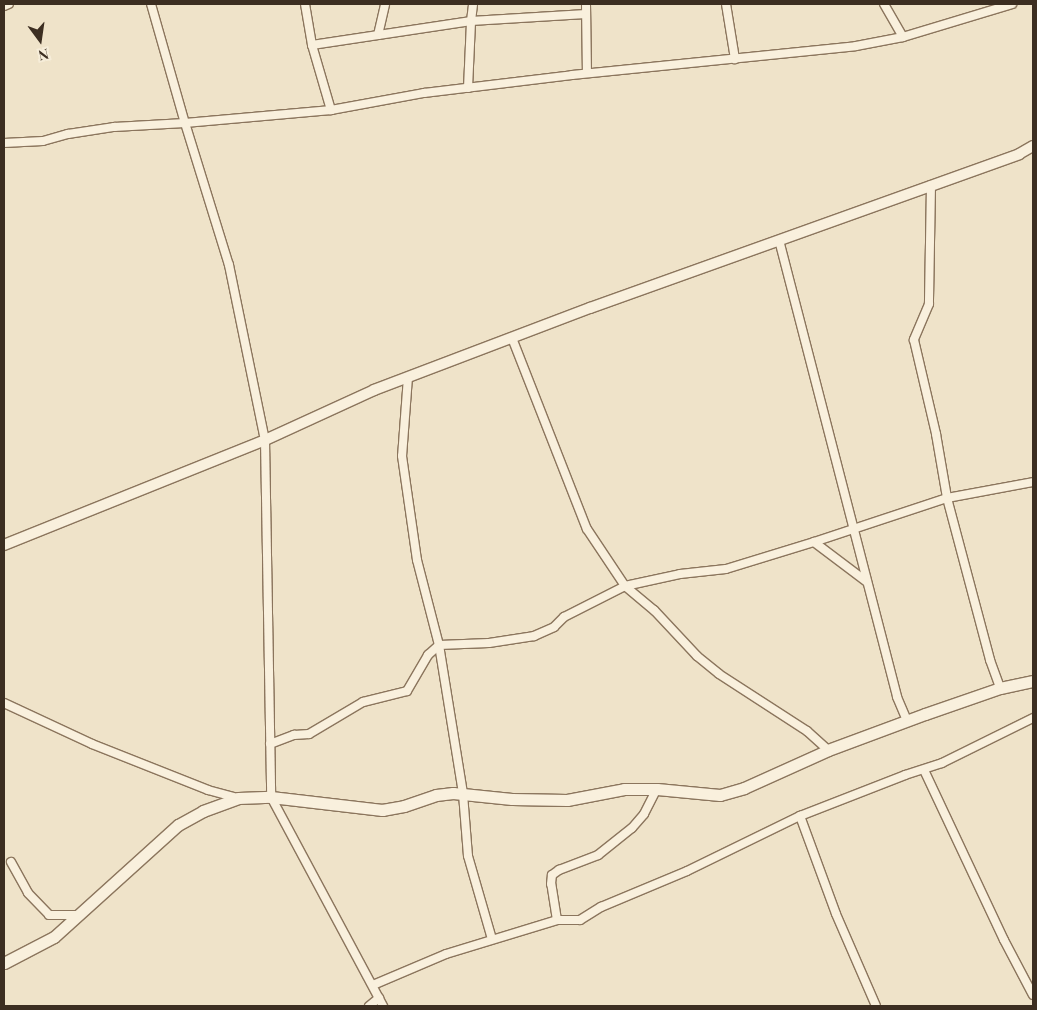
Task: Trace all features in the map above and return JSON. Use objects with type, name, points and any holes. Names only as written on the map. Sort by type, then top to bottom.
[{"type":"main road","points":[[4,963],[54,937],[178,825],[203,811],[238,798],[271,797],[382,810],[404,806],[436,795],[463,794],[512,800],[567,800],[624,789],[657,789],[720,795],[744,788],[828,750],[907,721],[1000,688],[1033,682]]},
{"type":"street","points":[[4,6],[9,4]]},
{"type":"street","points":[[151,4],[229,266],[265,440],[271,797],[384,1006]]},
{"type":"street","points":[[305,4],[312,45],[331,110]]},
{"type":"street","points":[[378,35],[385,4]]},
{"type":"street","points":[[468,88],[473,4]]},
{"type":"street","points":[[586,4],[587,73]]},
{"type":"street","points":[[726,4],[735,58]]},
{"type":"street","points":[[884,4],[903,37]]},
{"type":"street","points":[[4,143],[43,141],[68,134],[114,127],[185,123],[331,110],[468,88],[587,73],[856,46],[903,37],[988,7],[1012,4]]},
{"type":"street","points":[[312,45],[471,21],[586,14]]},
{"type":"street","points":[[4,545],[265,440],[374,390],[779,240],[1019,154],[1033,146]]},
{"type":"street","points":[[931,185],[929,304],[914,340],[936,434],[947,498],[990,660],[1000,688]]},
{"type":"street","points":[[779,240],[897,697],[907,721]]},
{"type":"street","points":[[512,338],[587,529],[625,586],[654,610],[697,656],[719,674],[744,692],[807,731],[828,750]]},
{"type":"street","points":[[408,377],[402,456],[417,560],[439,645],[463,794],[470,863],[492,940]]},
{"type":"street","points":[[270,744],[294,735],[309,734],[362,702],[407,691],[428,655],[439,645],[497,642],[534,636],[554,627],[564,617],[625,586],[680,574],[726,569],[947,498],[1033,482]]},
{"type":"street","points":[[814,542],[867,582]]},
{"type":"street","points":[[4,703],[92,744],[208,790],[238,798]]},
{"type":"street","points":[[373,985],[446,954],[557,920],[580,920],[601,907],[687,871],[800,816],[905,775],[924,770],[979,746],[1033,718]]},
{"type":"street","points":[[924,770],[1004,940],[1033,995]]},
{"type":"street","points":[[557,920],[552,875],[559,870],[598,855],[632,828],[644,814],[657,789]]},
{"type":"street","points":[[800,816],[836,914],[876,1006]]},
{"type":"street","points":[[11,862],[28,892],[49,915],[79,915]]},
{"type":"street","points":[[369,1006],[379,998]]}]
